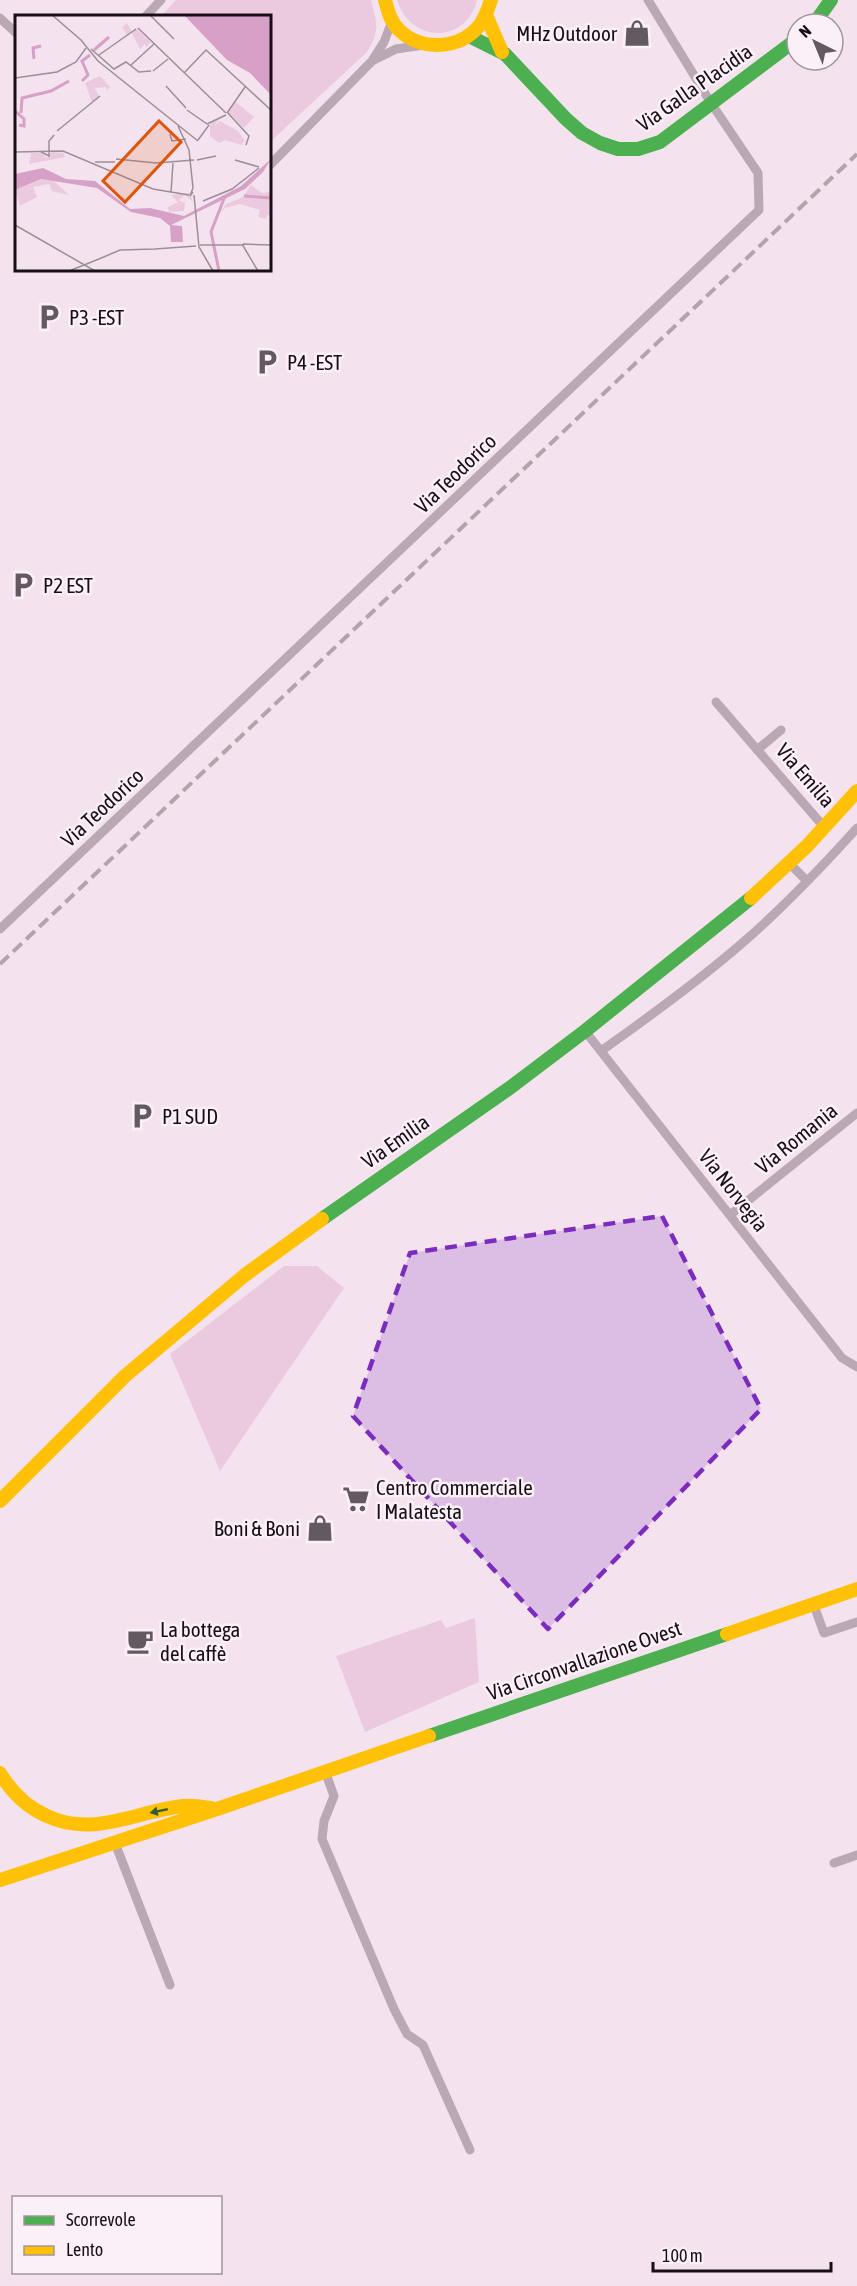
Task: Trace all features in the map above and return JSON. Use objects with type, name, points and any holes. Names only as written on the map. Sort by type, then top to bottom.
[{"type":"main road","points":[[385,0],[392,21],[401,32],[426,45],[448,44],[469,36],[486,15],[490,0]]},
{"type":"main road","name":"Via Galla Placidia","points":[[486,15],[502,52]]},
{"type":"main road","name":"Via Galla Placidia","points":[[469,36],[502,52],[580,131],[605,147],[631,151],[646,149],[660,142],[785,48]]},
{"type":"main road","name":"Via Emilia","points":[[0,1501],[125,1376],[245,1275],[345,1202],[511,1087],[585,1031],[754,896],[857,791]]},
{"type":"main road","name":"Via Circonvallazione Ovest","points":[[0,1880],[217,1809],[857,1588]]},
{"type":"main road","points":[[0,1773],[5,1783],[21,1801],[41,1815],[67,1823],[93,1826],[185,1805],[217,1809]]},
{"type":"street","points":[[147,15],[161,0]]},
{"type":"street","name":"Via Teodorico","points":[[0,929],[759,210],[758,172],[711,104],[648,0]]},
{"type":"street","points":[[0,18],[15,32]]},
{"type":"street","points":[[272,163],[372,61],[384,42],[392,21]]},
{"type":"street","points":[[372,61],[396,49],[426,45]]},
{"type":"street","name":"Via Emilia","points":[[716,702],[824,827]]},
{"type":"street","name":"Via Emilia","points":[[757,750],[780,730]]},
{"type":"street","points":[[602,1052],[674,999],[741,944],[807,881],[857,828]]},
{"type":"street","points":[[789,862],[807,881]]},
{"type":"street","name":"Via Norvegia","points":[[585,1031],[842,1358],[857,1367]]},
{"type":"street","name":"Via Romania","points":[[730,1215],[857,1113]]},
{"type":"street","points":[[813,1604],[824,1633],[857,1622]]},
{"type":"street","points":[[325,1771],[334,1796],[324,1821],[322,1839],[394,2009],[407,2034],[423,2045],[470,2150]]},
{"type":"street","points":[[115,1843],[170,1986]]},
{"type":"street","points":[[834,1863],[857,1855]]},
{"type":"highlighted area","points":[[662,1216],[761,1409],[548,1629],[353,1416],[410,1253]]},
{"type":"shaded area","points":[[176,0],[371,0],[376,32],[367,52],[272,140],[272,15],[162,15]]},
{"type":"shaded area","points":[[397,0],[477,0],[471,15],[462,25],[450,31],[438,33],[425,31],[413,24],[404,14]]},
{"type":"shaded area","points":[[284,1266],[317,1266],[344,1288],[220,1471],[170,1354]]},
{"type":"shaded area","points":[[475,1618],[479,1682],[365,1732],[336,1656],[441,1620],[446,1628]]},
{"type":"railway","points":[[0,964],[857,154]]},
{"type":"traffic: fast","points":[[822,12],[831,0]]},
{"type":"traffic: fast","points":[[469,36],[505,54],[582,133],[600,143],[618,149],[638,149],[660,142],[785,48]]},
{"type":"traffic: fast","points":[[322,1219],[511,1087],[751,898]]},
{"type":"traffic: fast","points":[[429,1736],[727,1634]]},
{"type":"traffic: slow","points":[[385,0],[391,19],[399,30],[418,42],[440,45],[461,40],[471,34],[483,20],[491,0]]},
{"type":"traffic: slow","points":[[486,15],[502,52]]},
{"type":"traffic: slow","points":[[751,898],[807,846],[857,791]]},
{"type":"traffic: slow","points":[[0,1501],[125,1376],[245,1275],[322,1219]]},
{"type":"traffic: slow","points":[[727,1634],[857,1589]]},
{"type":"traffic: slow","points":[[0,1880],[429,1736]]},
{"type":"traffic: slow","points":[[0,1773],[9,1787],[26,1804],[47,1816],[64,1822],[98,1824],[183,1806],[211,1808]]},
{"type":"place","name":"MHz Outdoor","points":[[637,33]]},
{"type":"place","name":"P3 -EST","points":[[49,317]]},
{"type":"place","name":"P4 -EST","points":[[267,362]]},
{"type":"place","name":"P2 EST","points":[[23,585]]},
{"type":"place","name":"P1 SUD","points":[[142,1116]]},
{"type":"place","name":"Centro Commerciale I Malatesta","points":[[356,1499]]},
{"type":"place","name":"Boni & Boni","points":[[320,1528]]},
{"type":"place","name":"La bottega del caffè","points":[[140,1641]]}]
